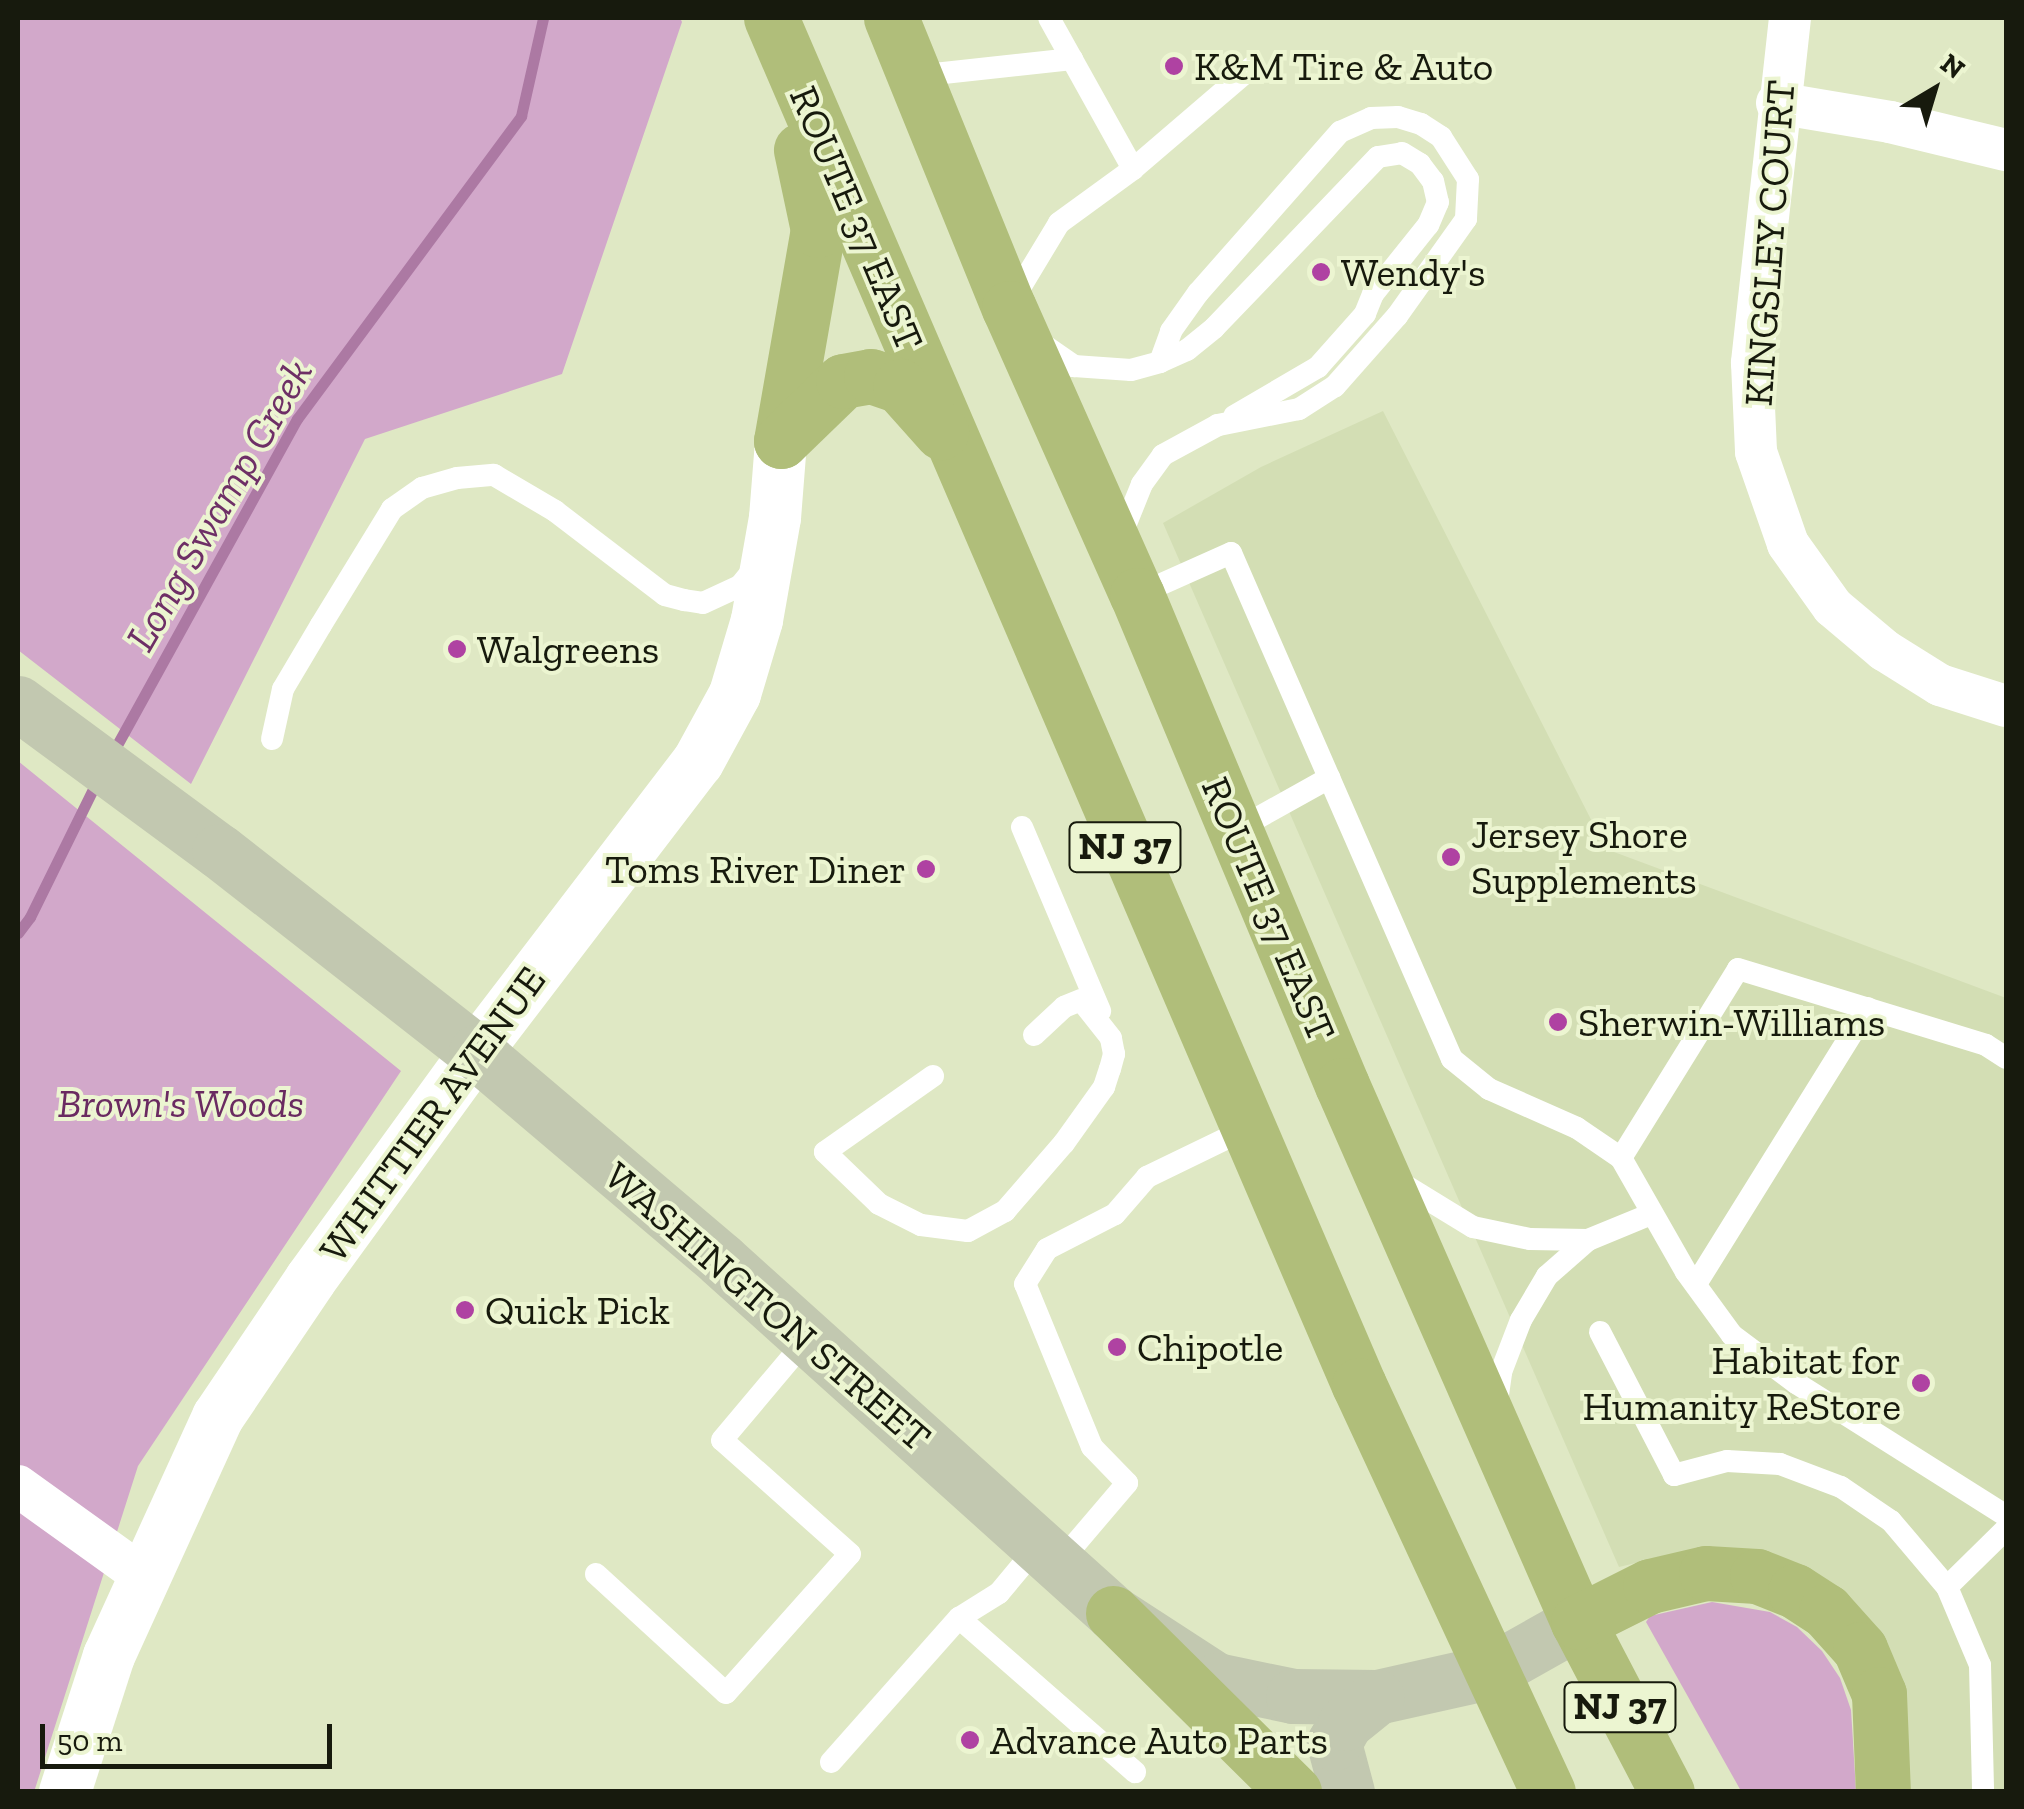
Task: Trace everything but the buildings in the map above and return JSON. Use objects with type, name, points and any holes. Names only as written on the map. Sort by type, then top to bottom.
[{"type":"highway","points":[[767,18],[818,230],[781,441]]},
{"type":"highway","name":"ROUTE 37 EAST","points":[[767,18],[1248,1128],[1489,1672],[1548,1792]]},
{"type":"highway","name":"ROUTE 37 EAST","points":[[890,18],[1009,308],[1126,572],[1375,1160],[1578,1622],[1667,1792]]},
{"type":"highway","points":[[781,441],[843,381],[871,376],[900,386],[958,452]]},
{"type":"highway","points":[[1578,1622],[1650,1586],[1706,1573],[1757,1576],[1795,1591],[1826,1611],[1860,1649],[1879,1694],[1884,1792]]},
{"type":"highway","points":[[1113,1613],[1294,1792]]},
{"type":"main road","name":"WASHINGTON STREET","points":[[33,715],[476,1052],[807,1339],[1113,1613],[1216,1680],[1294,1696],[1376,1696],[1489,1672],[1578,1622]]},
{"type":"main road","points":[[1347,1792],[1334,1742],[1345,1723],[1376,1696]]},
{"type":"street","name":"KINGSLEY COURT","points":[[1790,18],[1777,103],[1752,363],[1756,452],[1788,544],[1833,607],[1884,650],[1940,685],[2006,706]]},
{"type":"street","points":[[1777,103],[1890,122],[2006,150]]},
{"type":"street","name":"WHITTIER AVENUE","points":[[65,1792],[109,1656],[142,1576],[218,1417],[311,1279],[476,1052],[698,762],[734,694],[757,620],[781,441]]},
{"type":"street","points":[[18,1486],[142,1576]]},
{"type":"lane","points":[[1049,18],[1133,169]]},
{"type":"lane","points":[[914,76],[1072,58]]},
{"type":"lane","points":[[1252,68],[1133,169],[1059,223],[1009,308],[1038,341],[1074,366],[1132,370],[1187,350],[1214,328],[1378,156],[1402,153],[1427,171],[1438,202],[1428,225],[1383,279],[1365,314],[1318,366],[1163,456],[1142,484],[1126,572],[1231,553],[1452,1060],[1489,1089],[1577,1128],[1622,1158],[1651,1214],[1732,1335],[1796,1382],[2006,1516]]},
{"type":"lane","points":[[1160,362],[1171,331],[1198,293],[1340,132],[1371,118],[1398,116],[1441,137],[1468,179],[1466,218],[1397,316],[1318,400],[1298,409],[1218,426]]},
{"type":"lane","points":[[272,740],[284,688],[321,625],[392,510],[422,488],[494,475],[555,511],[665,594],[684,600],[703,603],[740,586],[769,551]]},
{"type":"lane","points":[[1236,830],[1329,778]]},
{"type":"lane","points":[[933,1076],[825,1152],[879,1204],[921,1225],[968,1231],[1005,1211],[1074,1130],[1104,1087],[1114,1054],[1111,1038],[1022,827]]},
{"type":"lane","points":[[1622,1158],[1738,969],[1986,1045],[2006,1058]]},
{"type":"lane","points":[[1034,1035],[1064,1007],[1081,1000],[1111,1038]]},
{"type":"lane","points":[[1696,1284],[1868,1008]]},
{"type":"lane","points":[[831,1762],[959,1618],[1000,1593],[1127,1482],[1092,1447],[1025,1284],[1047,1250],[1115,1214],[1147,1177],[1248,1128]]},
{"type":"lane","points":[[1375,1160],[1415,1195],[1472,1227],[1530,1240],[1588,1240]]},
{"type":"lane","points":[[1494,1427],[1501,1372],[1520,1320],[1547,1276],[1588,1240],[1651,1214]]},
{"type":"lane","points":[[1600,1332],[1674,1474],[1727,1461],[1780,1464],[1842,1487],[1891,1521],[1947,1586],[1980,1665],[1983,1792]]},
{"type":"lane","points":[[596,1574],[726,1693],[850,1554],[722,1440],[807,1339]]},
{"type":"lane","points":[[1947,1586],[2006,1529]]},
{"type":"lane","points":[[959,1618],[1135,1772]]},
{"type":"shaded area","points":[[1383,411],[1606,849],[2006,998],[2006,1791],[1907,1791],[1907,1706],[1882,1635],[1702,1547],[1619,1567],[1163,523],[1261,467]]},
{"type":"green space","points":[[18,18],[680,18],[682,22],[562,374],[365,439],[191,784],[18,650]]},
{"type":"green space","name":"Brown's Woods","points":[[18,761],[401,1071],[138,1466],[34,1792],[18,1791]]},
{"type":"green space","points":[[1712,1602],[1770,1612],[1797,1627],[1822,1651],[1840,1678],[1851,1710],[1856,1791],[1741,1791],[1646,1622],[1650,1616]]},
{"type":"waterway","name":"Long Swamp Creek","points":[[112,754],[297,419],[521,116],[543,18]]},
{"type":"waterway","name":"Long Swamp Creek","points":[[18,933],[30,917],[98,779]]},
{"type":"place","name":"K&M Tire & Auto","points":[[1174,66]]},
{"type":"place","name":"Wendy's","points":[[1321,272]]},
{"type":"place","name":"Walgreens","points":[[457,649]]},
{"type":"place","name":"Jersey Shore Supplements","points":[[1451,857]]},
{"type":"place","name":"Toms River Diner","points":[[926,869]]},
{"type":"place","name":"Sherwin-Williams","points":[[1558,1022]]},
{"type":"place","name":"Quick Pick","points":[[465,1310]]},
{"type":"place","name":"Chipotle","points":[[1117,1347]]},
{"type":"place","name":"Habitat for Humanity ReStore","points":[[1921,1383]]},
{"type":"place","name":"Advance Auto Parts","points":[[970,1740]]}]
